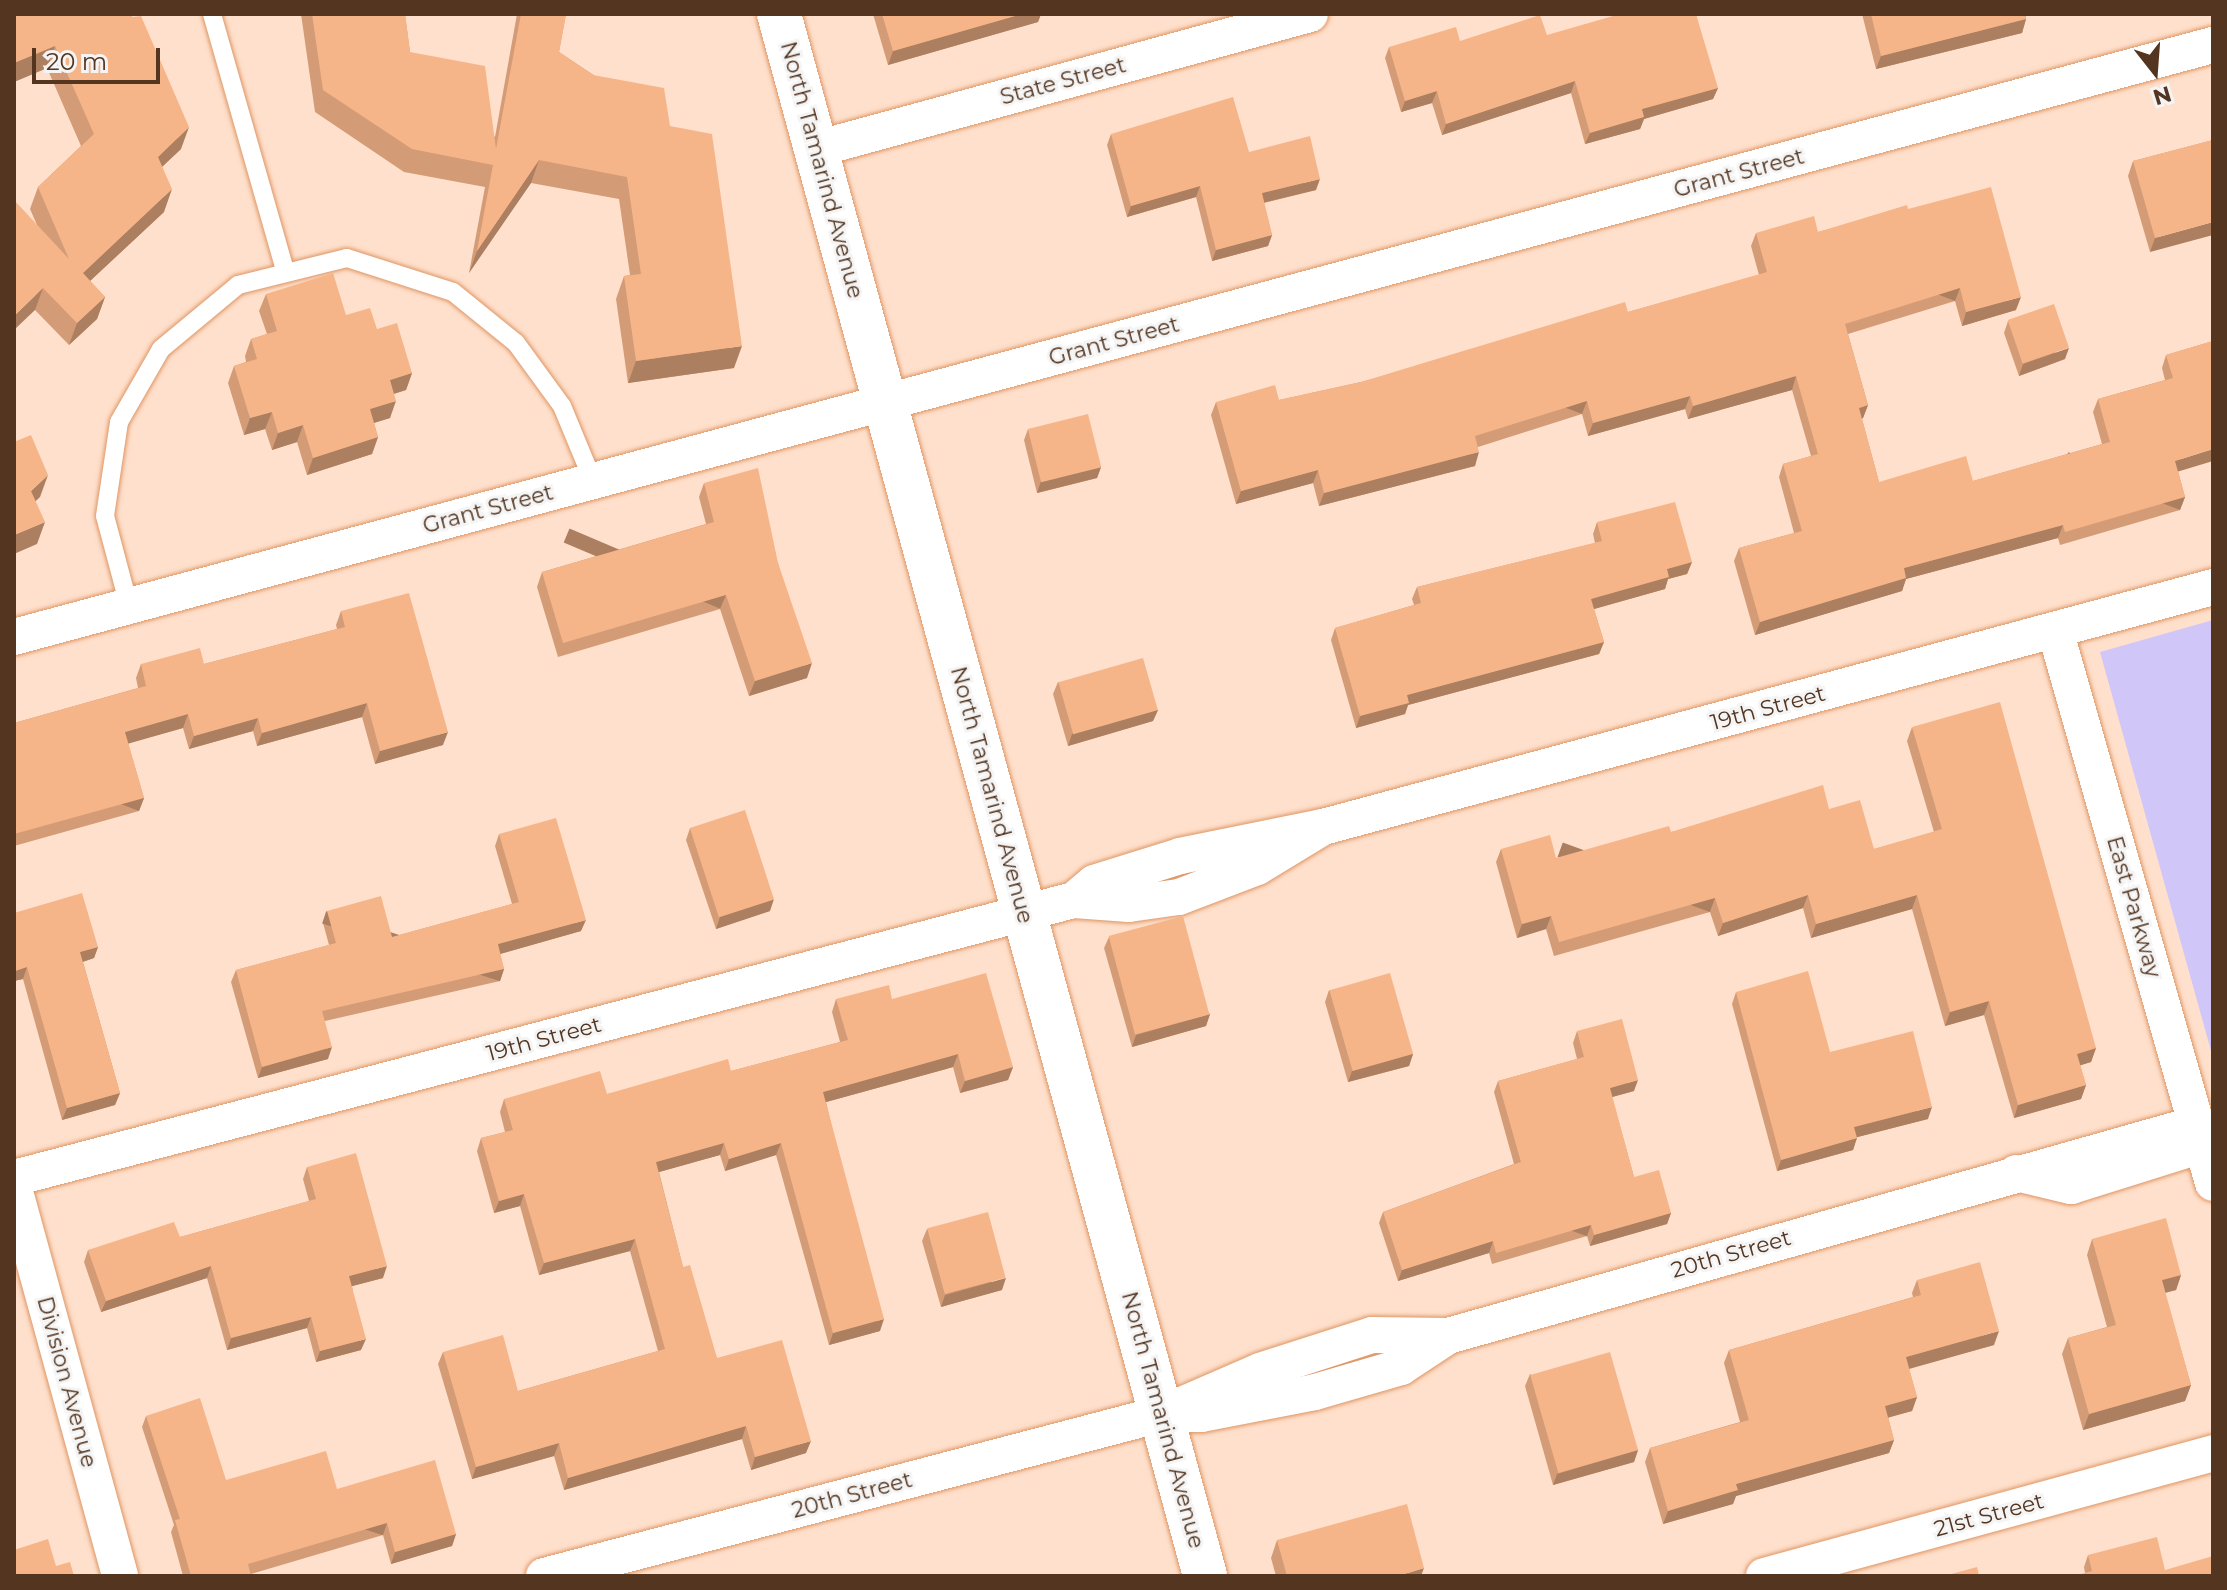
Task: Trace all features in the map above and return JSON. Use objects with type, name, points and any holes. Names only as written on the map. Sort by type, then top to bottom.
[{"type":"street","name":"North Tamarind Avenue","points":[[779,14],[1205,1576]]},
{"type":"street","name":"State Street","points":[[816,149],[1310,14]]},
{"type":"street","name":"Grant Street","points":[[14,637],[2213,45]]},
{"type":"street","name":"19th Street","points":[[14,1178],[1074,900],[1129,904],[1179,897],[1257,867],[1323,827],[2213,587]]},
{"type":"street","name":"East Parkway","points":[[2055,630],[2213,1183]]},
{"type":"street","name":"20th Street","points":[[544,1576],[1161,1414],[1201,1414],[1315,1392],[1401,1367],[1448,1336],[2014,1173],[2199,1134]]},
{"type":"street","name":"Division Avenue","points":[[14,1188],[120,1576]]},
{"type":"street","name":"21st Street","points":[[1764,1576],[2213,1453]]},
{"type":"lane","points":[[212,14],[286,273]]},
{"type":"lane","points":[[129,606],[105,516],[119,422],[161,349],[238,285],[347,258],[453,292],[516,343],[562,406],[593,481]]},
{"type":"shaded area","points":[[2213,620],[2213,1058],[2100,652]]},
{"type":"building","points":[[14,14],[141,16],[189,127],[158,157],[172,189],[83,273],[105,297],[77,323],[43,288],[14,316],[14,200],[69,259],[38,187],[94,134],[55,46],[14,63]]},
{"type":"building","points":[[312,14],[405,14],[410,52],[485,66],[496,149],[521,14],[566,14],[559,52],[593,75],[664,88],[670,126],[712,134],[742,346],[636,361],[624,276],[641,274],[627,177],[539,160],[477,251],[493,165],[412,149],[323,90]]},
{"type":"building","points":[[882,14],[1022,14],[893,51]]},
{"type":"building","points":[[1620,14],[1696,14],[1718,88],[1642,109],[1644,117],[1590,133],[1575,81],[1446,124],[1437,91],[1405,101],[1389,47],[1456,27],[1460,41],[1540,15],[1547,35]]},
{"type":"building","points":[[1871,14],[2025,14],[2026,19],[1881,56]]},
{"type":"building","points":[[1233,97],[1249,152],[1310,136],[1320,179],[1262,193],[1272,235],[1216,250],[1200,186],[1131,206],[1111,134]]},
{"type":"building","points":[[2213,140],[2213,222],[2155,238],[2133,161]]},
{"type":"building","points":[[1991,187],[2021,297],[1966,312],[1960,288],[1845,324],[1868,405],[1859,408],[1879,482],[1966,456],[1973,481],[2110,442],[2098,399],[2173,378],[2166,355],[2213,341],[2213,449],[2175,461],[2185,497],[2065,532],[2063,525],[1904,568],[1906,578],[1760,622],[1739,548],[1802,531],[1783,464],[1818,454],[1796,376],[1693,406],[1690,396],[1593,423],[1587,401],[1475,436],[1479,452],[1324,493],[1318,470],[1241,491],[1216,402],[1275,385],[1279,400],[1361,382],[1625,302],[1628,312],[1767,272],[1756,233],[1814,216],[1818,232],[1907,205],[1908,209]]},
{"type":"building","points":[[333,273],[346,315],[370,308],[377,329],[397,323],[412,373],[390,380],[396,401],[370,409],[378,437],[313,458],[303,425],[278,433],[272,412],[250,418],[234,366],[257,359],[251,339],[277,331],[266,294]]},
{"type":"building","points":[[2054,304],[2069,347],[2023,363],[2008,320]]},
{"type":"building","points":[[1088,414],[1101,467],[1041,482],[1028,429]]},
{"type":"building","points":[[31,435],[48,475],[31,491],[45,522],[14,535],[14,442]]},
{"type":"building","points":[[758,468],[778,563],[812,663],[755,681],[726,595],[563,643],[542,572],[714,522],[704,483]]},
{"type":"building","points":[[1675,502],[1692,562],[1667,569],[1669,577],[1591,599],[1604,642],[1407,695],[1409,703],[1360,716],[1335,628],[1421,603],[1417,587],[1602,541],[1597,522]]},
{"type":"building","points":[[409,593],[448,732],[380,751],[367,703],[262,733],[258,718],[194,736],[188,714],[125,732],[144,798],[14,834],[14,723],[146,686],[141,664],[200,648],[204,664],[345,627],[341,611]]},
{"type":"building","points":[[1143,658],[1158,710],[1073,734],[1058,682]]},
{"type":"building","points":[[2000,702],[2096,1048],[2077,1054],[2086,1085],[2018,1105],[1989,1001],[1950,1012],[1917,895],[1816,924],[1808,895],[1723,923],[1715,898],[1559,942],[1551,916],[1522,924],[1501,849],[1550,835],[1556,858],[1669,826],[1671,832],[1823,785],[1829,809],[1860,800],[1874,849],[1942,829],[1912,727]]},
{"type":"building","points":[[745,810],[774,899],[719,917],[690,828]]},
{"type":"building","points":[[556,818],[586,920],[498,944],[504,969],[322,1011],[332,1047],[262,1067],[236,970],[336,943],[327,911],[381,896],[392,937],[519,902],[499,834]]},
{"type":"building","points":[[82,893],[98,947],[80,952],[120,1093],[67,1108],[27,967],[14,969],[14,913]]},
{"type":"building","points":[[1183,916],[1209,1015],[1135,1034],[1109,936]]},
{"type":"building","points":[[1808,971],[1830,1052],[1913,1031],[1932,1107],[1854,1127],[1857,1138],[1781,1160],[1736,992]]},
{"type":"building","points":[[986,973],[1013,1067],[965,1081],[958,1054],[823,1092],[884,1319],[833,1333],[781,1143],[729,1159],[724,1143],[656,1162],[683,1267],[690,1265],[717,1358],[782,1340],[811,1441],[755,1457],[746,1426],[568,1478],[559,1443],[476,1467],[443,1352],[503,1335],[518,1391],[665,1349],[635,1239],[544,1263],[524,1194],[499,1201],[481,1138],[513,1130],[504,1099],[600,1071],[607,1094],[728,1059],[731,1071],[848,1040],[836,999],[889,985],[892,999]]},
{"type":"building","points":[[1390,973],[1413,1054],[1353,1071],[1329,990]]},
{"type":"building","points":[[1622,1019],[1638,1080],[1610,1088],[1634,1177],[1659,1170],[1671,1213],[1594,1235],[1591,1225],[1496,1253],[1493,1241],[1402,1270],[1383,1212],[1521,1162],[1498,1081],[1584,1057],[1577,1031]]},
{"type":"building","points":[[356,1153],[387,1266],[349,1276],[366,1339],[320,1351],[311,1317],[231,1338],[211,1266],[106,1301],[88,1250],[174,1222],[180,1237],[316,1199],[307,1167]]},
{"type":"building","points":[[988,1212],[1006,1278],[945,1294],[927,1228]]},
{"type":"building","points":[[2166,1218],[2181,1275],[2162,1280],[2191,1385],[2089,1414],[2068,1338],[2116,1325],[2092,1239]]},
{"type":"building","points":[[1980,1262],[1999,1331],[1906,1357],[1917,1397],[1885,1406],[1894,1440],[1736,1484],[1738,1490],[1668,1511],[1650,1448],[1749,1420],[1729,1350],[1921,1295],[1917,1280]]},
{"type":"building","points":[[1610,1352],[1638,1450],[1558,1473],[1530,1375]]},
{"type":"building","points":[[200,1398],[226,1480],[326,1451],[337,1489],[435,1460],[456,1534],[395,1552],[387,1523],[248,1564],[251,1576],[191,1576],[175,1520],[180,1519],[146,1416]]},
{"type":"building","points":[[1407,1504],[1424,1568],[1398,1576],[1287,1576],[1277,1540]]},
{"type":"building","points":[[2157,1537],[2165,1570],[2213,1556],[2213,1576],[2074,1576],[2092,1571],[2088,1555]]},
{"type":"building","points":[[48,1539],[56,1566],[70,1562],[74,1576],[14,1576],[14,1550]]},
{"type":"building","points":[[1977,1567],[1979,1576],[1944,1576]]}]
